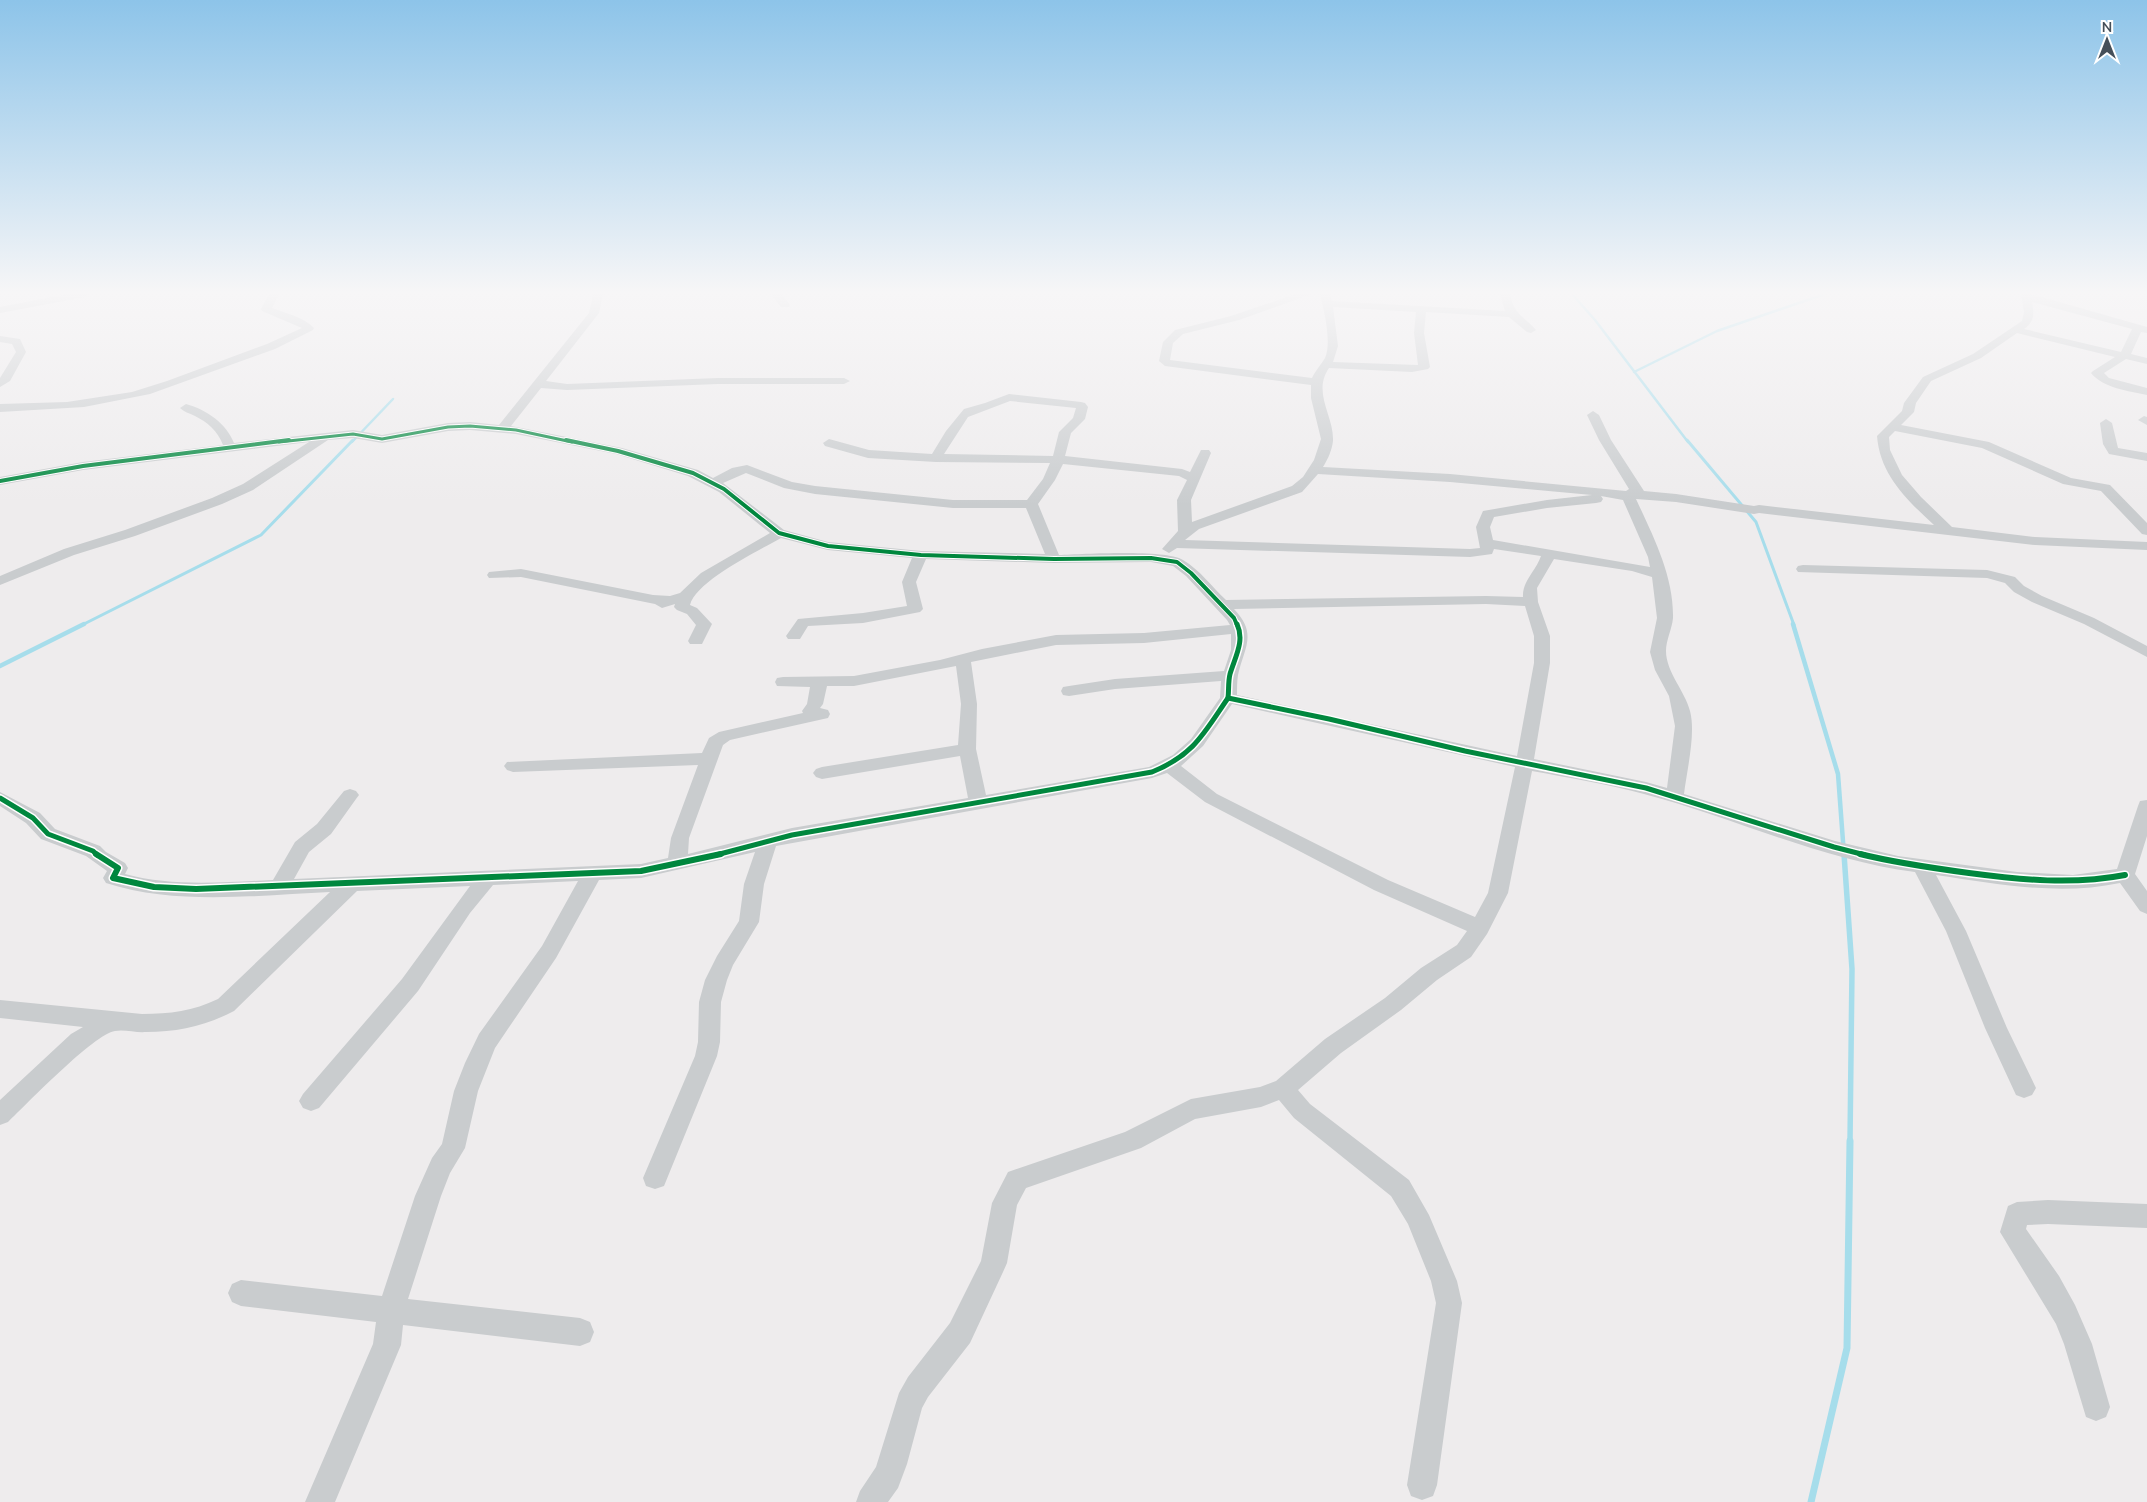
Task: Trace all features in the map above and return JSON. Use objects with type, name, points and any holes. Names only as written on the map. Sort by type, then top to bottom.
[{"type":"street","points":[[0,408],[51,407],[106,401],[185,379],[223,364]]},
{"type":"street","points":[[502,429],[553,364]]},
{"type":"street","points":[[1170,364],[1316,382]]},
{"type":"street","points":[[1161,559],[1185,532],[1194,526],[1296,489],[1306,482],[1315,470],[1327,447],[1327,439],[1315,388],[1316,382],[1326,365],[1412,369],[1424,367],[1424,364]]},
{"type":"street","points":[[1948,531],[1899,480],[1888,460],[1883,445],[1883,436],[1908,412],[1910,403],[1927,379],[1959,364]]},
{"type":"street","points":[[2109,364],[2099,370],[2098,376],[2147,392]]},
{"type":"street","points":[[0,384],[5,372]]},
{"type":"street","points":[[539,384],[567,387],[710,381],[844,381]]},
{"type":"street","points":[[936,458],[964,414],[1009,397],[1076,404],[1082,407],[1079,420],[1065,432],[1058,460],[1049,480],[1031,504]]},
{"type":"street","points":[[186,408],[199,412],[222,428],[228,439],[230,449]]},
{"type":"street","points":[[1173,544],[1470,553],[1487,551],[1482,527],[1488,514],[1547,504],[1614,498],[1637,491],[1605,440],[1593,416]]},
{"type":"street","points":[[2106,423],[2109,444],[2113,451],[2147,458]]},
{"type":"street","points":[[0,481],[83,466],[326,436],[358,435],[382,439],[448,427],[502,429],[618,451],[693,474],[724,488],[779,533],[828,546],[921,555],[1054,559],[1161,559],[1178,562],[1191,572],[1234,618],[1240,629],[1239,650],[1230,675],[1228,698],[1198,742],[1186,756],[1170,766],[1152,772],[792,835],[677,864],[641,871],[280,885],[224,889],[182,889],[130,884],[113,878],[118,868],[99,858],[93,851],[48,834],[33,818],[4,805]]},
{"type":"street","points":[[1893,427],[1985,445],[2068,481],[2105,488],[2113,494],[2147,531]]},
{"type":"street","points":[[0,581],[69,552],[130,533],[217,501],[248,487],[326,436]]},
{"type":"street","points":[[829,443],[868,454],[936,458],[1058,460],[1182,474],[1195,479]]},
{"type":"street","points":[[1185,532],[1184,500],[1206,453]]},
{"type":"street","points":[[714,483],[737,471],[747,469],[789,485],[814,490],[954,504],[1031,504]]},
{"type":"street","points":[[1315,470],[1470,479],[1628,495],[1677,496],[1735,508],[1759,509],[2035,541],[2147,546]]},
{"type":"street","points":[[1628,495],[1655,557],[1662,588],[1665,618],[1658,652],[1663,670],[1682,711],[1684,726],[1675,796]]},
{"type":"street","points":[[1031,504],[1054,559]]},
{"type":"street","points":[[494,575],[521,572],[653,599],[668,600],[662,603],[685,596],[706,576],[779,533]]},
{"type":"street","points":[[1487,544],[1509,545],[1646,569],[1658,574]]},
{"type":"street","points":[[871,1502],[887,1477],[892,1464],[908,1403],[918,1387],[960,1333],[994,1263],[1004,1203],[1017,1180],[1132,1140],[1191,1109],[1261,1097],[1284,1088],[1333,1046],[1393,1004],[1429,974],[1464,950],[1480,928],[1498,893],[1525,763],[1542,663],[1542,636],[1531,602],[1530,588],[1546,563],[1548,553]]},
{"type":"street","points":[[794,636],[803,622],[863,618],[915,609],[909,582],[921,555]]},
{"type":"street","points":[[1804,569],[1987,574],[2010,580],[2019,589],[2037,599],[2088,621],[2147,652]]},
{"type":"street","points":[[685,596],[682,607],[692,611],[704,624],[696,641]]},
{"type":"street","points":[[1221,605],[1486,600],[1531,602]]},
{"type":"street","points":[[784,682],[854,681],[1056,640],[1144,638],[1240,629]]},
{"type":"street","points":[[963,659],[969,704],[967,749],[978,801]]},
{"type":"street","points":[[1069,691],[1115,684],[1230,675]]},
{"type":"street","points":[[677,864],[680,838],[715,742],[725,736],[822,714],[810,710],[815,704],[820,680]]},
{"type":"street","points":[[1228,698],[1675,796],[1834,847],[1898,863],[2017,880],[2073,882],[2110,878],[2134,864]]},
{"type":"street","points":[[822,773],[967,749]]},
{"type":"street","points":[[514,766],[709,759]]},
{"type":"street","points":[[1170,766],[1211,798],[1260,824],[1381,885],[1480,928]]},
{"type":"street","points":[[280,885],[302,847],[324,829],[350,795]]},
{"type":"street","points":[[2147,806],[2134,864],[2147,906]]},
{"type":"street","points":[[656,1178],[706,1056],[709,1042],[710,1002],[716,980],[724,962],[749,922],[754,884],[768,841]]},
{"type":"street","points":[[1922,867],[1956,931],[1996,1028],[2024,1088]]},
{"type":"street","points":[[320,1502],[387,1345],[391,1310],[406,1260],[428,1196],[441,1166],[453,1148],[466,1091],[476,1063],[487,1041],[549,952],[592,874]]},
{"type":"street","points":[[310,1101],[410,985],[463,908],[487,878]]},
{"type":"street","points":[[0,1009],[112,1021],[150,1023],[193,1019],[211,1015],[226,1005],[352,883]]},
{"type":"street","points":[[0,1115],[79,1041],[112,1021]]},
{"type":"street","points":[[1284,1088],[1293,1102],[1302,1111],[1400,1188],[1413,1204],[1430,1248],[1443,1274],[1450,1303],[1422,1484]]},
{"type":"street","points":[[2096,1407],[2078,1344],[2067,1317],[2042,1272],[2013,1232],[2017,1214],[2088,1212],[2147,1216]]},
{"type":"street","points":[[241,1293],[580,1332]]},
{"type":"waterway","points":[[1629,364],[1634,372]]},
{"type":"waterway","points":[[1634,372],[1650,364]]},
{"type":"waterway","points":[[1634,372],[1688,442]]},
{"type":"waterway","points":[[352,442],[393,399]]},
{"type":"waterway","points":[[82,625],[261,535],[353,440]]},
{"type":"waterway","points":[[1687,440],[1756,522],[1794,625]]},
{"type":"waterway","points":[[1793,624],[1838,774],[1844,855]]},
{"type":"waterway","points":[[0,666],[82,625]]},
{"type":"waterway","points":[[1844,854],[1852,969],[1850,1142]]},
{"type":"waterway","points":[[1811,1502],[1847,1348],[1850,1141]]},
{"type":"cycle path","points":[[0,481],[83,466],[316,437],[353,434],[382,439],[448,427],[470,426],[516,430],[618,451],[693,473],[724,489],[779,533],[828,546],[921,555],[1054,559],[1151,558],[1177,562],[1191,573],[1234,618],[1239,629],[1239,650],[1230,675],[1228,698],[1329,719],[1465,751],[1646,788],[1834,847],[1898,863],[2017,879],[2073,882],[2125,875]]},
{"type":"cycle path","points":[[0,798],[33,818],[48,834],[93,851],[99,857],[118,868],[113,878],[154,887],[224,889],[641,871],[708,857],[792,835],[1152,772],[1167,766],[1189,751],[1205,733],[1228,698]]}]
